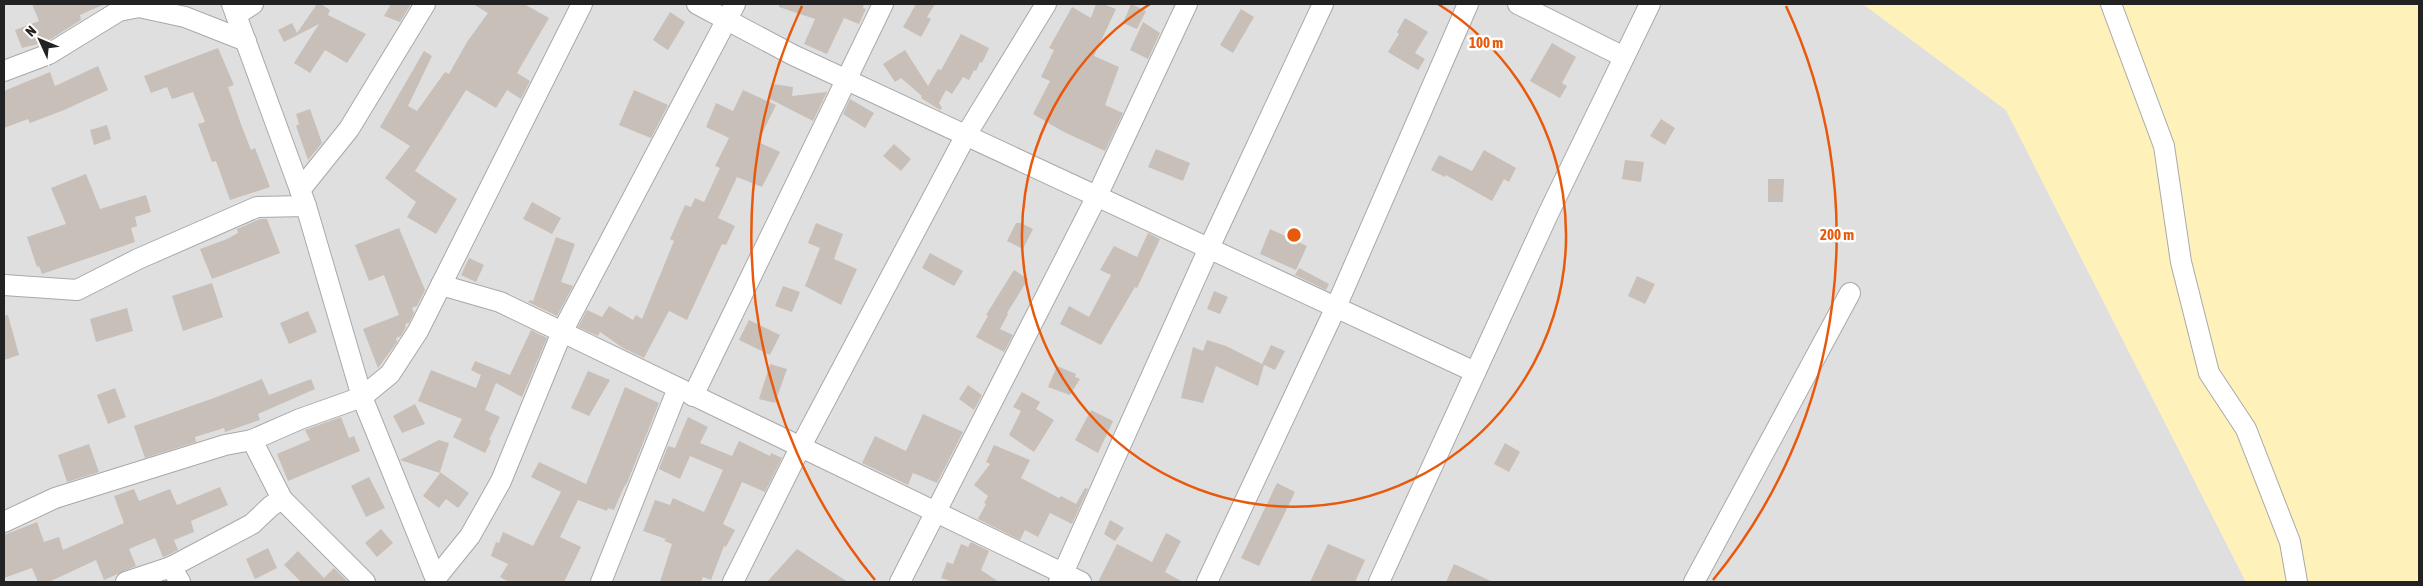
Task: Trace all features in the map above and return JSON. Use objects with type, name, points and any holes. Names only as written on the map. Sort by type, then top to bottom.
[{"type":"street","points":[[253,4],[234,9],[303,198],[362,397],[437,580]]},
{"type":"street","points":[[4,285],[77,290],[138,260],[257,207],[303,198],[349,129],[425,4]]},
{"type":"street","points":[[4,522],[55,498],[225,444],[252,440],[300,418],[362,397],[390,374],[418,331],[582,4]]},
{"type":"street","points":[[697,4],[731,12],[793,55],[1475,372]]},
{"type":"street","points":[[601,582],[686,392],[883,4]]},
{"type":"street","points":[[733,582],[800,446],[966,135],[1046,4]]},
{"type":"street","points":[[900,582],[1097,196],[1187,4]]},
{"type":"street","points":[[441,285],[500,302],[936,512],[1068,579],[1209,248],[1323,4]]},
{"type":"street","points":[[1207,582],[1336,307],[1468,4]]},
{"type":"street","points":[[1518,4],[1624,57]]},
{"type":"street","points":[[1380,582],[1475,372],[1650,4]]},
{"type":"street","points":[[2111,4],[2164,146],[2181,262],[2209,373],[2246,429],[2290,542],[2297,582]]},
{"type":"street","points":[[4,71],[49,54],[119,11],[138,7],[185,17],[246,41]]},
{"type":"street","points":[[437,580],[470,536],[501,481],[562,332],[731,12]]},
{"type":"street","points":[[1694,582],[1850,293]]},
{"type":"street","points":[[252,440],[282,498],[365,582]]},
{"type":"street","points":[[126,582],[176,574],[252,524],[270,506],[282,498]]},
{"type":"shaded area","points":[[4,4],[1863,4],[2006,110],[2246,582],[4,582]]},
{"type":"sand","points":[[1863,4],[2419,4],[2419,582],[2246,582],[2006,110]]},
{"type":"building","points":[[32,4],[105,4],[80,15],[81,20],[46,42],[22,48],[15,30],[39,21]]},
{"type":"building","points":[[317,4],[321,4],[330,10],[328,15],[366,34],[347,63],[325,50],[310,73],[294,63],[319,24],[284,42],[278,30],[292,23],[297,33]]},
{"type":"building","points":[[391,4],[411,4],[400,22],[384,16]]},
{"type":"building","points":[[473,4],[524,4],[549,18],[517,73],[530,81],[521,99],[507,90],[496,108],[466,90],[415,171],[457,199],[436,234],[407,217],[416,202],[385,178],[410,146],[380,127],[424,51],[432,56],[408,106],[417,111],[445,72],[449,74],[467,42],[488,13]]},
{"type":"building","points":[[779,4],[864,4],[863,8],[866,9],[859,24],[844,18],[827,54],[804,44],[815,19],[779,7]]},
{"type":"building","points":[[916,4],[935,4],[927,17],[931,19],[921,37],[903,27]]},
{"type":"building","points":[[1096,4],[1103,4],[1116,9],[1094,56],[1119,67],[1105,105],[1123,113],[1105,151],[1064,132],[1033,114],[1050,81],[1041,77],[1054,50],[1049,48],[1072,7],[1091,18]]},
{"type":"building","points":[[1131,4],[1146,11],[1137,29],[1123,23]]},
{"type":"building","points":[[1241,9],[1254,17],[1233,53],[1220,45]]},
{"type":"building","points":[[670,12],[685,22],[668,50],[653,40]]},
{"type":"building","points":[[1405,18],[1428,32],[1415,53],[1425,59],[1418,70],[1388,52],[1399,34],[1397,32]]},
{"type":"building","points":[[1143,22],[1160,33],[1148,59],[1130,50]]},
{"type":"building","points":[[961,34],[989,48],[982,63],[980,62],[969,80],[963,77],[952,94],[946,90],[939,103],[942,108],[940,110],[921,98],[922,96],[901,78],[895,82],[883,64],[905,50],[928,86],[938,69],[941,70]]},
{"type":"building","points":[[1552,43],[1576,57],[1562,83],[1567,86],[1560,98],[1530,81]]},
{"type":"building","points":[[218,48],[234,85],[228,87],[242,127],[251,150],[255,148],[270,187],[230,200],[216,161],[212,162],[198,124],[205,122],[193,92],[172,99],[167,87],[151,93],[144,76]]},
{"type":"building","points":[[98,66],[108,90],[30,123],[28,119],[4,128],[4,91],[50,72],[55,86]]},
{"type":"building","points":[[773,84],[793,87],[792,96],[827,92],[813,121],[770,99]]},
{"type":"building","points":[[634,90],[668,105],[651,138],[619,125]]},
{"type":"building","points":[[743,90],[776,105],[758,142],[780,152],[762,187],[737,177],[718,218],[735,226],[726,245],[722,244],[687,320],[669,311],[644,358],[623,348],[600,332],[598,336],[578,327],[587,310],[602,317],[609,306],[633,320],[636,315],[642,319],[674,241],[670,239],[685,205],[691,207],[695,198],[704,202],[720,168],[715,166],[729,138],[706,127],[716,103],[733,111]]},
{"type":"building","points":[[850,99],[874,113],[865,128],[843,114]]},
{"type":"building","points":[[310,109],[322,143],[308,160],[296,126],[299,124],[296,114]]},
{"type":"building","points":[[1661,119],[1675,128],[1665,145],[1650,136]]},
{"type":"building","points":[[107,125],[111,139],[94,145],[90,130]]},
{"type":"building","points":[[894,144],[911,159],[901,171],[883,156]]},
{"type":"building","points":[[1156,149],[1190,163],[1183,181],[1148,167]]},
{"type":"building","points":[[1484,150],[1516,168],[1509,182],[1504,179],[1492,201],[1446,175],[1445,177],[1431,170],[1439,155],[1472,171]]},
{"type":"building","points":[[1625,160],[1644,162],[1641,182],[1622,179]]},
{"type":"building","points":[[86,174],[100,209],[146,195],[151,212],[135,217],[137,226],[131,228],[135,242],[42,274],[39,266],[37,267],[27,237],[66,224],[51,188]]},
{"type":"building","points":[[1768,179],[1784,179],[1783,202],[1768,202]]},
{"type":"building","points":[[532,202],[561,218],[552,234],[523,219]]},
{"type":"building","points":[[260,219],[267,219],[280,253],[212,279],[200,249],[227,239],[238,233],[237,229]]},
{"type":"building","points":[[816,223],[843,234],[834,259],[857,269],[841,305],[805,286],[820,248],[808,243]]},
{"type":"building","points":[[1016,223],[1021,223],[1033,229],[1023,249],[1007,241]]},
{"type":"building","points":[[399,228],[425,290],[417,306],[412,308],[414,313],[409,323],[405,324],[406,327],[401,336],[396,338],[397,342],[378,368],[363,329],[399,315],[384,275],[369,281],[355,245]]},
{"type":"building","points":[[1270,229],[1307,246],[1296,270],[1260,254]]},
{"type":"building","points":[[1148,233],[1160,239],[1137,288],[1135,287],[1101,345],[1060,324],[1069,306],[1089,317],[1111,275],[1100,270],[1114,246],[1137,257]]},
{"type":"building","points":[[556,237],[575,244],[561,282],[573,286],[557,316],[528,302],[530,300],[533,301]]},
{"type":"building","points":[[930,253],[963,271],[954,286],[922,268]]},
{"type":"building","points":[[469,258],[484,265],[476,282],[461,275]]},
{"type":"building","points":[[1299,268],[1329,284],[1326,290],[1295,275]]},
{"type":"building","points":[[1014,270],[1028,279],[1007,313],[1000,329],[1013,335],[1004,352],[976,337],[988,316],[986,315]]},
{"type":"building","points":[[1637,276],[1655,284],[1645,304],[1628,296]]},
{"type":"building","points":[[212,283],[223,317],[183,331],[172,296]]},
{"type":"building","points":[[783,286],[800,292],[792,312],[775,306]]},
{"type":"building","points":[[1214,291],[1228,297],[1220,314],[1207,309]]},
{"type":"building","points":[[127,308],[133,331],[96,342],[90,319]]},
{"type":"building","points":[[308,311],[317,332],[289,344],[280,323]]},
{"type":"building","points":[[8,315],[19,355],[4,360],[4,316]]},
{"type":"building","points":[[749,320],[780,335],[770,355],[739,340]]},
{"type":"building","points":[[531,330],[547,338],[522,397],[496,383],[485,410],[500,417],[485,453],[453,437],[462,419],[418,401],[431,370],[476,388],[481,375],[471,370],[475,361],[510,375]]},
{"type":"building","points":[[1207,340],[1226,346],[1264,365],[1258,386],[1216,366],[1203,403],[1181,398],[1193,347],[1203,351]]},
{"type":"building","points":[[1271,345],[1285,351],[1275,370],[1262,364]]},
{"type":"building","points":[[770,364],[787,369],[775,403],[759,399]]},
{"type":"building","points":[[1057,366],[1076,374],[1075,377],[1080,379],[1070,395],[1048,387]]},
{"type":"building","points":[[588,371],[610,380],[589,416],[571,408]]},
{"type":"building","points":[[262,379],[269,395],[311,379],[315,389],[258,414],[260,420],[225,432],[224,428],[195,437],[196,442],[145,458],[134,426]]},
{"type":"building","points":[[968,385],[982,395],[974,410],[959,399]]},
{"type":"building","points":[[625,387],[659,403],[627,483],[614,510],[608,508],[607,511],[578,500],[560,537],[581,547],[564,582],[509,582],[500,577],[508,564],[491,556],[496,542],[499,543],[503,532],[533,546],[561,492],[531,477],[539,462],[586,484]]},
{"type":"building","points":[[115,388],[126,417],[108,424],[97,395]]},
{"type":"building","points":[[1022,392],[1040,402],[1036,409],[1054,420],[1034,452],[1009,435],[1021,411],[1013,407]]},
{"type":"building","points":[[415,404],[425,424],[402,433],[393,416]]},
{"type":"building","points":[[1091,410],[1113,421],[1098,453],[1075,440]]},
{"type":"building","points":[[923,414],[963,432],[937,483],[913,473],[908,485],[862,463],[875,436],[906,451]]},
{"type":"building","points":[[341,417],[349,438],[354,436],[360,451],[288,481],[277,454],[310,440],[305,430]]},
{"type":"building","points":[[688,417],[708,427],[700,443],[732,456],[739,441],[770,456],[771,453],[782,458],[765,492],[742,482],[723,524],[735,530],[726,547],[724,546],[711,580],[703,577],[701,582],[660,582],[672,544],[664,541],[666,539],[643,531],[655,500],[670,505],[673,498],[704,512],[723,470],[690,456],[680,479],[659,469],[668,446],[675,448]]},
{"type":"building","points":[[439,440],[449,443],[440,472],[469,493],[458,508],[446,499],[439,508],[423,496],[440,473],[400,460]]},
{"type":"building","points":[[1505,443],[1520,452],[1509,472],[1494,464]]},
{"type":"building","points":[[89,444],[99,472],[67,482],[58,455]]},
{"type":"building","points":[[994,445],[1030,460],[1021,478],[1059,498],[1061,496],[1076,504],[1085,488],[1088,489],[1072,524],[1050,513],[1038,537],[1025,530],[1020,540],[978,519],[988,496],[974,485],[990,464],[986,462]]},
{"type":"building","points":[[369,477],[385,508],[366,517],[351,486]]},
{"type":"building","points":[[1277,483],[1295,492],[1259,566],[1241,558]]},
{"type":"building","points":[[220,487],[228,505],[191,521],[194,532],[174,540],[178,550],[166,556],[163,557],[155,538],[129,549],[136,566],[104,580],[96,560],[49,582],[38,582],[32,568],[4,578],[4,535],[37,522],[44,542],[59,537],[63,550],[124,523],[114,496],[134,489],[139,501],[170,489],[177,505]]},
{"type":"building","points":[[1110,520],[1124,528],[1115,541],[1104,534]]},
{"type":"building","points":[[381,529],[393,543],[377,557],[365,543]]},
{"type":"building","points":[[1166,533],[1181,541],[1165,572],[1183,582],[1098,582],[1117,544],[1152,562]]},
{"type":"building","points":[[971,542],[989,551],[981,570],[999,582],[953,582],[941,578],[947,562],[953,564],[961,544],[968,547]]},
{"type":"building","points":[[1328,544],[1365,560],[1355,582],[1310,582]]},
{"type":"building","points":[[268,548],[277,568],[255,579],[246,559]]},
{"type":"building","points":[[797,549],[823,566],[848,582],[767,582]]},
{"type":"building","points":[[298,551],[324,578],[334,568],[348,582],[301,582],[284,565]]},
{"type":"building","points":[[1454,564],[1493,582],[1446,582]]}]
